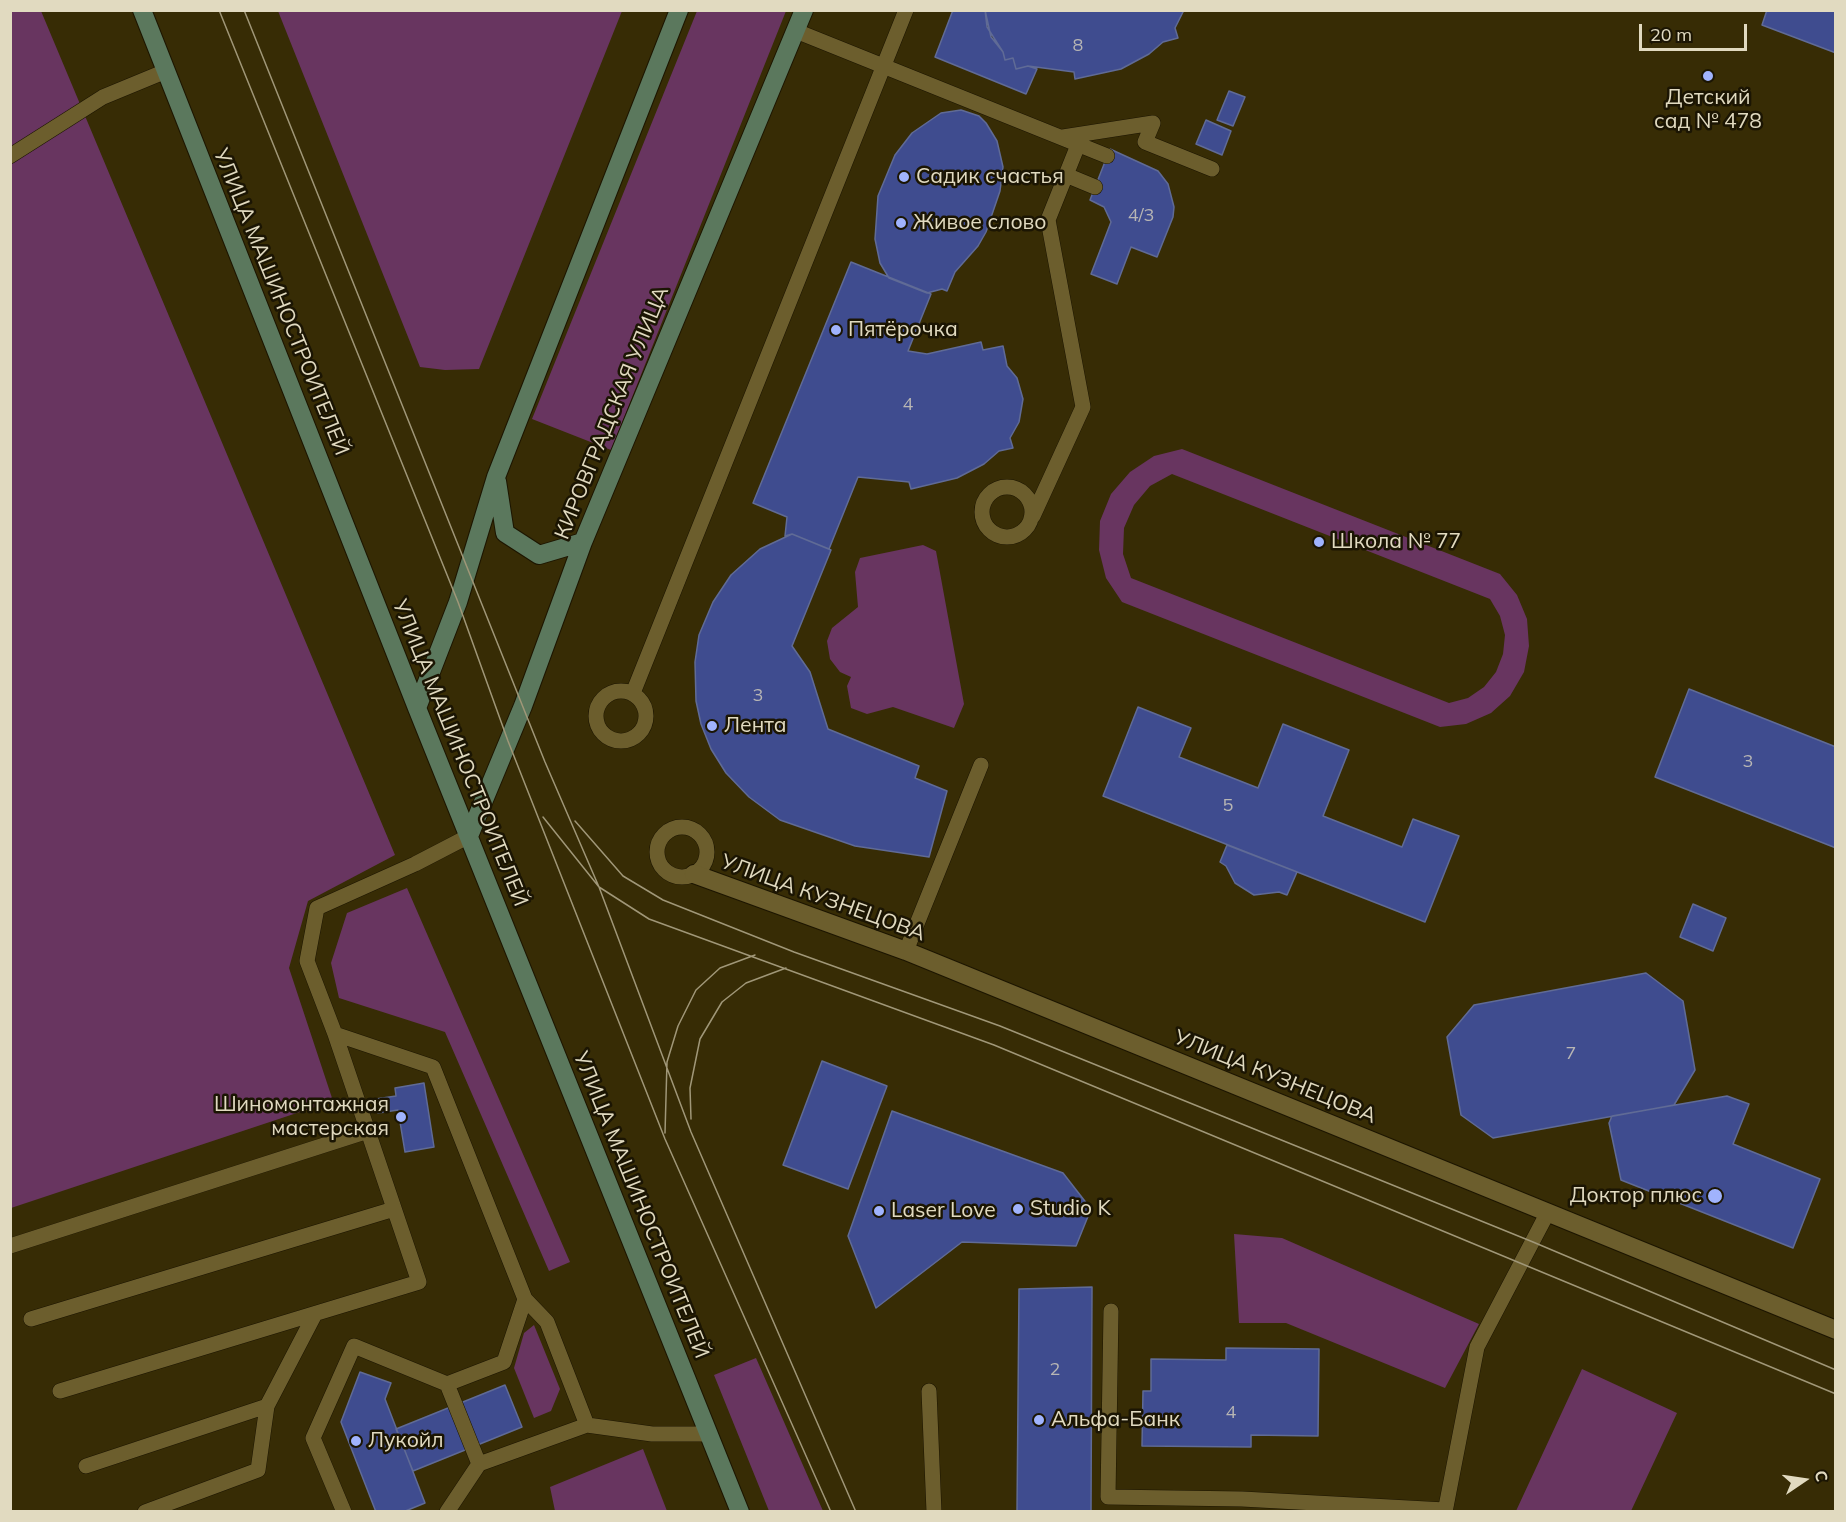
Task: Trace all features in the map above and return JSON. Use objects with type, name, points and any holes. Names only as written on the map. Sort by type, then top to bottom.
[{"type":"main road","name":"УЛИЦА МАШИНОСТРОИТЕЛЕЙ","points":[[142,10],[417,708],[740,1512]]},
{"type":"main road","points":[[417,708],[458,602],[496,477],[679,10]]},
{"type":"main road","name":"КИРОВГРАДСКАЯ УЛИЦА","points":[[469,836],[523,706],[583,542],[804,10]]},
{"type":"main road","points":[[496,477],[505,533],[538,555],[583,542]]},
{"type":"street","name":"УЛИЦА КУЗНЕЦОВА","points":[[694,874],[906,951],[1836,1330]]},
{"type":"lane","points":[[633,693],[906,10]]},
{"type":"lane","points":[[796,31],[1107,156]]},
{"type":"lane","points":[[10,156],[103,98],[166,71]]},
{"type":"lane","points":[[1061,138],[1153,123],[1145,142],[1212,169]]},
{"type":"lane","points":[[1033,516],[1083,407],[1047,220],[1078,145]]},
{"type":"lane","points":[[1066,175],[1095,187]]},
{"type":"lane","points":[[906,951],[981,765]]},
{"type":"lane","points":[[60,1391],[419,1282],[335,1034],[307,961],[317,908],[415,864],[469,836]]},
{"type":"lane","points":[[335,1034],[433,1067],[525,1299],[547,1322],[587,1425]]},
{"type":"lane","points":[[10,1246],[368,1131]]},
{"type":"lane","points":[[31,1319],[394,1209]]},
{"type":"lane","points":[[1111,1311],[1108,1497],[1242,1499],[1445,1511],[1477,1347],[1548,1212]]},
{"type":"lane","points":[[344,1512],[313,1438],[354,1346],[447,1384],[504,1362],[525,1299]]},
{"type":"lane","points":[[145,1512],[258,1470],[267,1406],[315,1314]]},
{"type":"lane","points":[[447,1384],[479,1464]]},
{"type":"lane","points":[[929,1391],[934,1512]]},
{"type":"lane","points":[[86,1466],[267,1406]]},
{"type":"lane","points":[[447,1512],[479,1464],[587,1425],[652,1434],[708,1434]]},
{"type":"shaded area","points":[[10,11],[41,11],[395,855],[308,901],[289,968],[333,1101],[11,1208]]},
{"type":"shaded area","points":[[278,11],[622,11],[479,369],[445,370],[420,367]]},
{"type":"shaded area","points":[[697,11],[786,11],[611,450],[532,419]]},
{"type":"shaded area","points":[[1182,449],[1500,574],[1517,595],[1527,619],[1529,646],[1524,672],[1510,696],[1491,713],[1466,724],[1440,727],[1122,602],[1106,578],[1099,550],[1100,521],[1111,494],[1130,472],[1154,456]],"holes":[[[1172,474],[1490,599],[1500,616],[1505,635],[1503,654],[1496,672],[1484,687],[1468,698],[1449,703],[1131,578],[1123,554],[1124,528],[1134,505],[1150,486]]]},
{"type":"shaded area","points":[[923,545],[936,551],[964,704],[954,728],[893,707],[867,714],[851,708],[847,686],[851,677],[840,672],[830,659],[827,641],[832,628],[858,607],[855,572],[860,558]]},
{"type":"shaded area","points":[[407,888],[570,1262],[549,1271],[445,1032],[339,998],[331,963],[347,913]]},
{"type":"shaded area","points":[[1234,1234],[1282,1238],[1479,1324],[1445,1388],[1286,1323],[1239,1323]]},
{"type":"shaded area","points":[[534,1325],[560,1389],[551,1411],[534,1418],[514,1368],[524,1333]]},
{"type":"shaded area","points":[[756,1358],[823,1511],[769,1511],[714,1375]]},
{"type":"shaded area","points":[[1582,1369],[1677,1413],[1631,1511],[1516,1511]]},
{"type":"shaded area","points":[[643,1449],[667,1511],[555,1511],[550,1487]]},
{"type":"building","points":[[953,10],[985,10],[987,27],[1003,52],[1005,60],[1013,58],[1016,69],[1028,66],[1037,69],[1026,94],[935,57]]},
{"type":"building","points":[[985,10],[1184,10],[1175,28],[1178,38],[1163,42],[1149,54],[1121,69],[1075,79],[1074,72],[1028,66],[1016,69],[1013,58],[1005,60],[1003,52],[991,37]]},
{"type":"building","points":[[1767,10],[1836,10],[1836,53],[1762,25]]},
{"type":"building","points":[[1229,91],[1245,97],[1233,126],[1217,120]]},
{"type":"building","points":[[961,110],[979,116],[997,141],[1003,167],[1000,191],[986,232],[978,246],[955,272],[947,291],[942,289],[927,293],[889,278],[880,263],[875,239],[878,196],[895,155],[912,133],[941,113]]},
{"type":"building","points":[[1206,120],[1231,131],[1222,155],[1196,144]]},
{"type":"building","points":[[1110,149],[1158,171],[1168,184],[1174,207],[1173,217],[1157,257],[1131,247],[1117,284],[1091,274],[1111,222],[1104,207],[1090,200]]},
{"type":"building","points":[[851,262],[931,294],[908,351],[927,354],[981,342],[983,350],[1003,346],[1007,366],[1017,378],[1023,399],[1019,422],[1010,438],[1013,448],[999,451],[984,464],[957,478],[911,489],[909,482],[858,477],[829,549],[792,534],[785,536],[787,517],[753,503]]},
{"type":"building","points":[[792,534],[831,550],[792,646],[810,672],[828,729],[919,766],[915,778],[947,791],[929,857],[855,846],[780,820],[749,797],[726,773],[711,749],[701,724],[696,701],[695,662],[699,635],[713,602],[731,575],[760,549]]},
{"type":"building","points":[[1689,689],[1836,747],[1836,848],[1655,777]]},
{"type":"building","points":[[1138,707],[1191,728],[1179,757],[1258,788],[1283,724],[1349,750],[1323,816],[1402,847],[1413,819],[1459,836],[1425,922],[1103,796]]},
{"type":"building","points":[[1227,845],[1297,872],[1287,895],[1279,892],[1254,895],[1235,883],[1226,866],[1220,862]]},
{"type":"building","points":[[1693,904],[1726,918],[1713,951],[1680,937]]},
{"type":"building","points":[[1646,973],[1683,1001],[1695,1070],[1674,1105],[1493,1138],[1461,1115],[1447,1037],[1474,1005]]},
{"type":"building","points":[[822,1061],[887,1086],[848,1189],[783,1165]]},
{"type":"building","points":[[424,1083],[434,1147],[405,1152],[398,1110],[378,1113],[376,1099],[396,1096],[395,1088]]},
{"type":"building","points":[[1727,1096],[1749,1104],[1733,1144],[1820,1179],[1793,1248],[1621,1180],[1609,1123],[1612,1116]]},
{"type":"building","points":[[892,1111],[1063,1173],[1091,1209],[1076,1246],[962,1242],[876,1308],[848,1236]]},
{"type":"building","points":[[1092,1287],[1091,1512],[1017,1512],[1019,1289]]},
{"type":"building","points":[[1226,1348],[1319,1349],[1318,1436],[1251,1435],[1251,1447],[1142,1446],[1143,1391],[1151,1391],[1151,1359],[1226,1360]]},
{"type":"building","points":[[360,1372],[391,1383],[385,1399],[425,1503],[403,1512],[376,1512],[341,1422]]},
{"type":"building","points":[[505,1385],[522,1427],[413,1471],[396,1429]]},
{"type":"tram line","points":[[219,10],[458,602],[508,741],[665,1139],[831,1512]]},
{"type":"tram line","points":[[244,10],[545,762],[599,887],[691,1132],[856,1512]]},
{"type":"tram line","points":[[543,817],[599,887],[649,919],[994,1045],[1836,1394]]},
{"type":"tram line","points":[[575,821],[623,876],[663,900],[794,952],[1000,1026],[1533,1242],[1836,1370]]},
{"type":"tram line","points":[[665,1133],[667,1062],[678,1026],[696,990],[720,968],[755,955]]},
{"type":"tram line","points":[[691,1119],[690,1088],[700,1039],[722,1002],[746,983],[786,968]]},
{"type":"place","name":"Детский сад № 478","points":[[1708,76]]},
{"type":"place","name":"Садик счастья","points":[[904,177]]},
{"type":"place","name":"Живое слово","points":[[901,223]]},
{"type":"place","name":"Пятёрочка","points":[[836,330]]},
{"type":"place","name":"Школа № 77","points":[[1319,542]]},
{"type":"place","name":"Лента","points":[[712,726]]},
{"type":"place","name":"Шиномонтажная мастерская","points":[[401,1117]]},
{"type":"place","name":"Доктор плюс","points":[[1715,1196]]},
{"type":"place","name":"Studio K","points":[[1018,1209]]},
{"type":"place","name":"Laser Love","points":[[879,1211]]},
{"type":"place","name":"Альфа-Банк","points":[[1039,1420]]},
{"type":"place","name":"Лукойл","points":[[356,1441]]}]
